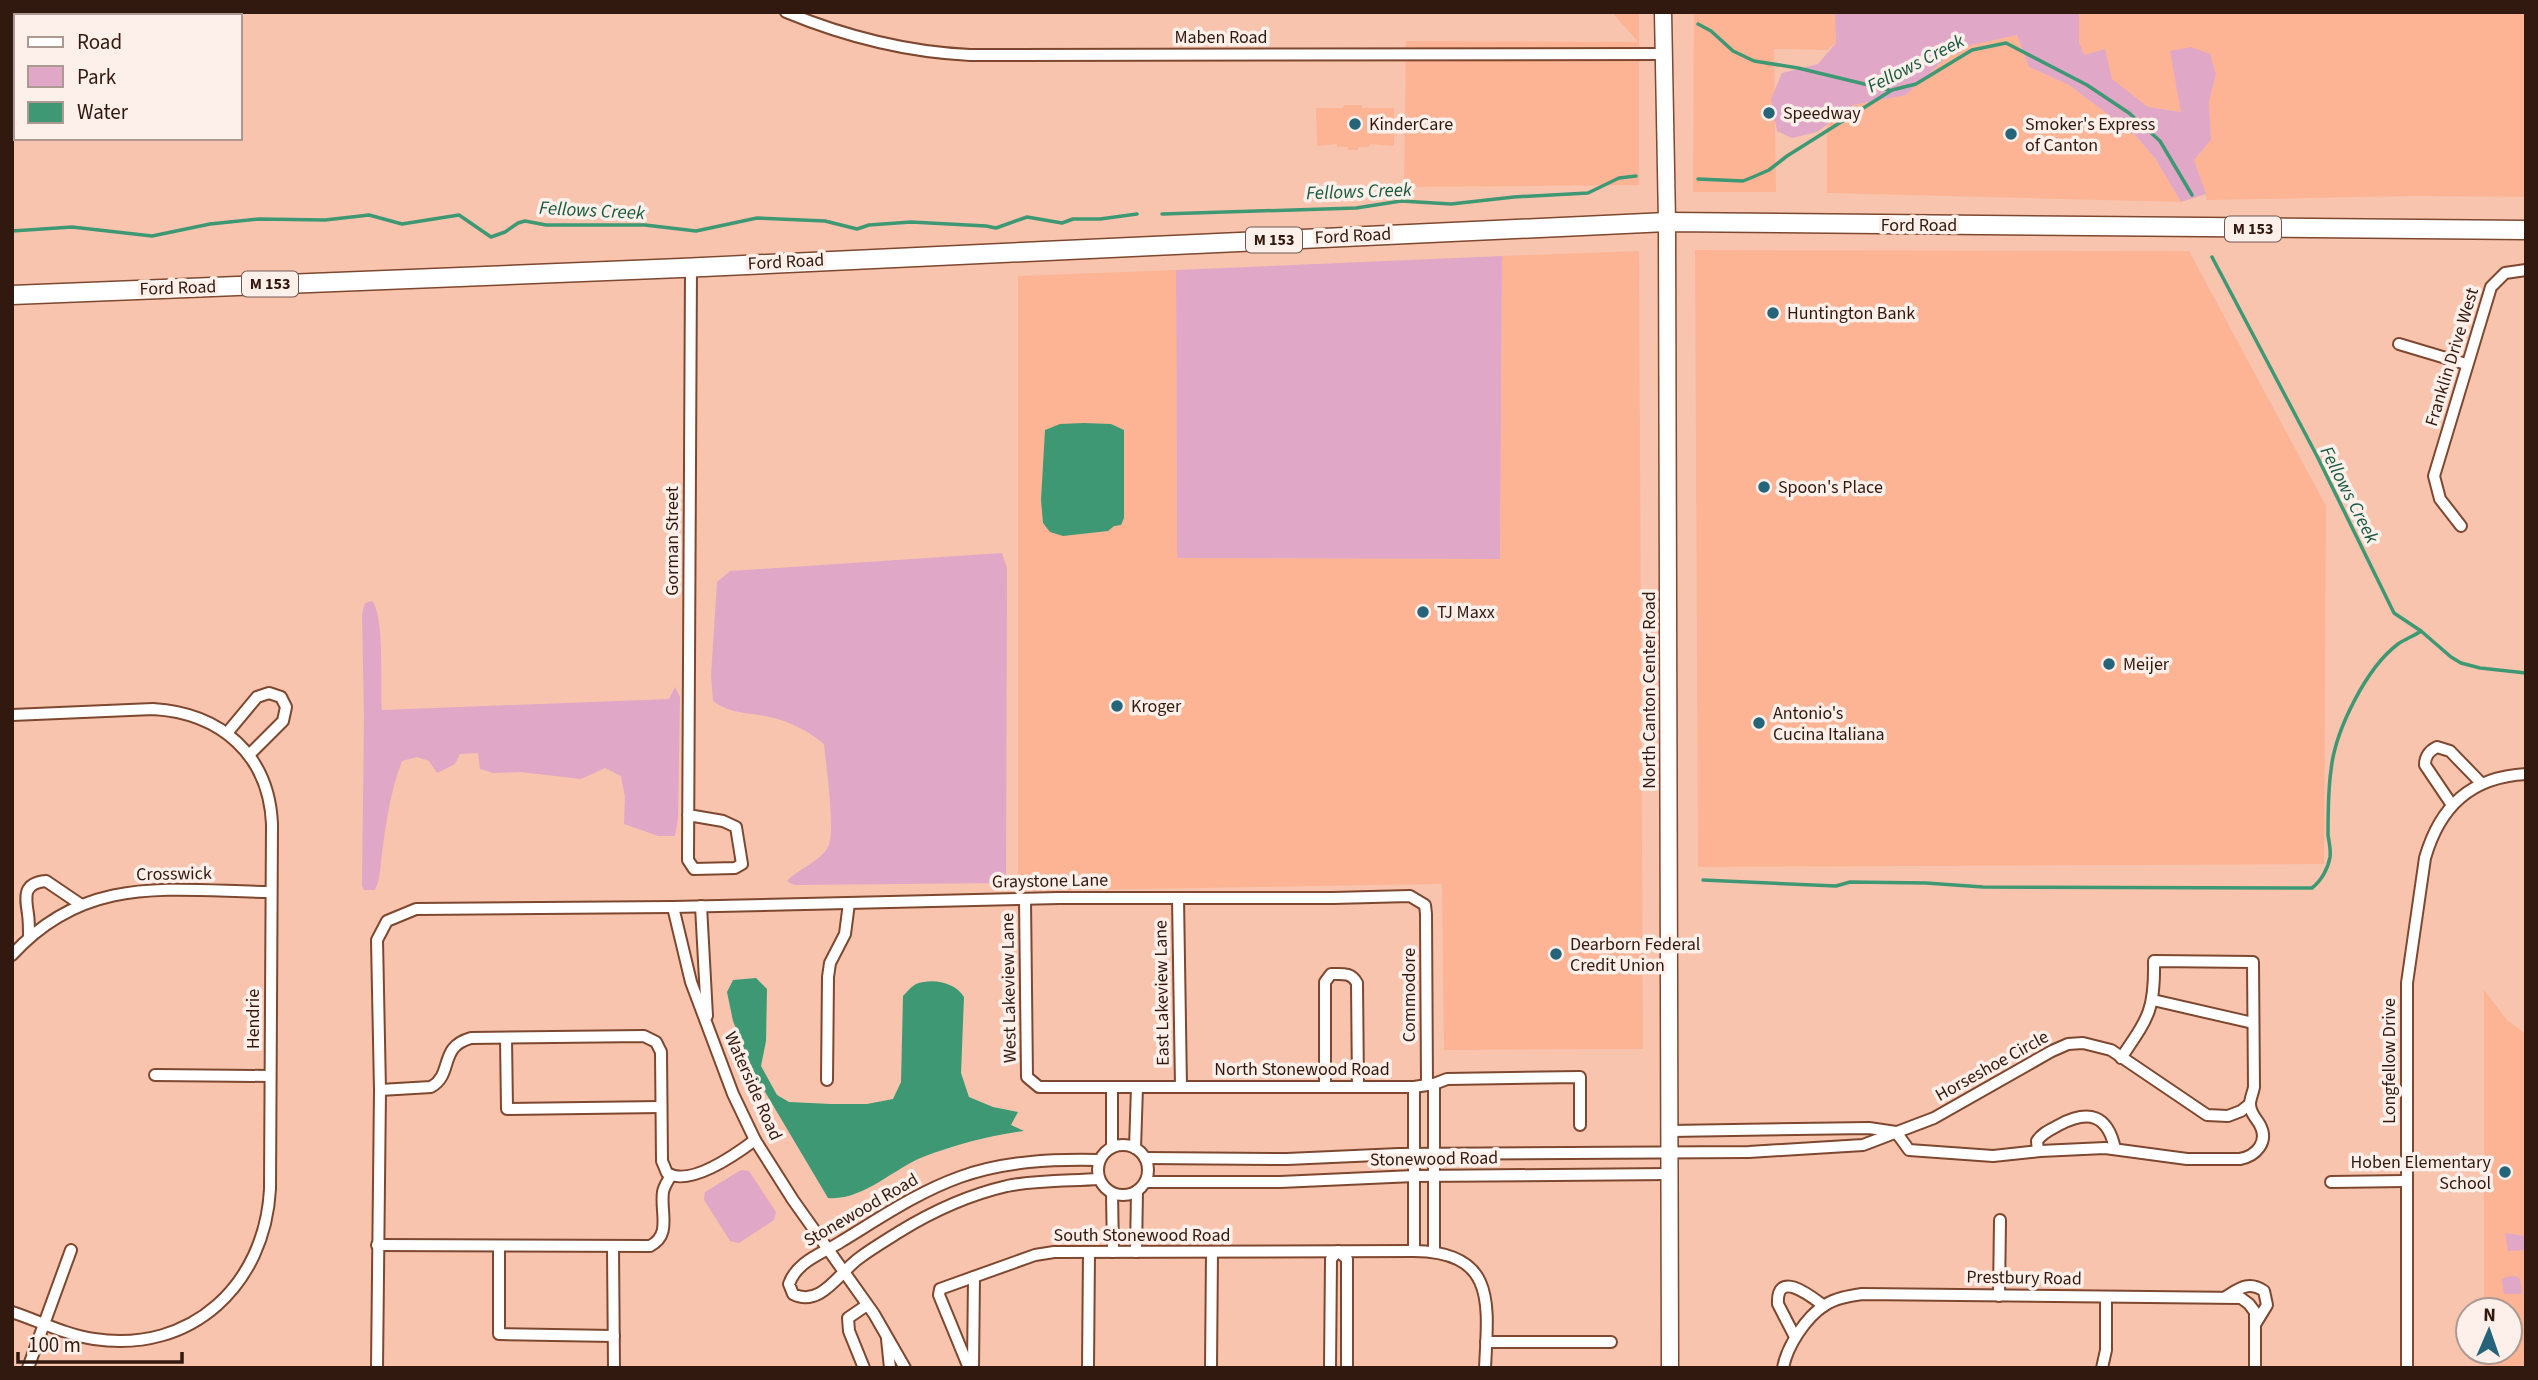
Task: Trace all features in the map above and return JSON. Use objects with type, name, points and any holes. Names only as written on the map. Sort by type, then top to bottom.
[{"type":"main road","name":"North Canton Center Road","points":[[1663,12],[1667,222],[1671,1368]]},
{"type":"main road","name":"Ford Road","points":[[12,295],[1667,222],[2526,230]]},
{"type":"street","name":"Maben Road","points":[[786,12],[865,38],[911,49],[970,55],[1663,54]]},
{"type":"street","name":"Gorman Street","points":[[688,815],[723,821],[736,827],[742,863],[735,868],[694,869],[688,860],[688,815],[691,267]]},
{"type":"street","name":"Franklin Drive West","points":[[2461,526],[2440,499],[2434,476],[2491,287],[2505,273],[2526,270]]},
{"type":"street","points":[[2399,344],[2466,364]]},
{"type":"street","points":[[227,733],[257,697],[269,693],[281,697],[286,707],[283,722],[250,754]]},
{"type":"street","name":"Hendrie","points":[[12,715],[169,710],[196,717],[227,733],[250,754],[270,799],[272,824],[270,1189],[267,1217],[255,1256],[231,1293],[193,1323],[168,1334],[118,1342],[96,1339],[12,1312]]},
{"type":"street","points":[[2481,783],[2450,751],[2437,747],[2431,750],[2425,760],[2425,765],[2452,805],[2481,783],[2526,774]]},
{"type":"street","name":"Longfellow Drive","points":[[2407,1368],[2407,983],[2425,858],[2430,840],[2452,805]]},
{"type":"street","points":[[29,937],[25,896],[32,884],[46,881],[80,904]]},
{"type":"street","name":"Crosswick","points":[[12,955],[29,937],[54,918],[80,904],[122,893],[271,891]]},
{"type":"street","name":"Graystone Lane","points":[[377,1368],[380,1090],[377,940],[387,921],[416,909],[435,908],[1410,896],[1425,905]]},
{"type":"street","name":"East Lakeview Lane","points":[[1178,898],[1181,1087]]},
{"type":"street","name":"West Lakeview Lane","points":[[1025,899],[1027,1077]]},
{"type":"street","points":[[827,1080],[828,977],[830,963],[845,934],[849,903]]},
{"type":"street","name":"Commodore","points":[[1425,905],[1430,1084],[1436,1176],[1434,1251]]},
{"type":"street","name":"Waterside Road","points":[[701,906],[708,1026]]},
{"type":"street","name":"Waterside Road","points":[[673,907],[691,982],[733,1094],[755,1140],[793,1200],[830,1249],[886,1333],[905,1368]]},
{"type":"street","points":[[2122,1058],[2144,1024],[2153,1000],[2154,961],[2253,962],[2254,1087],[2250,1104]]},
{"type":"street","points":[[1325,1087],[1325,982],[1331,974],[1348,974],[1354,977],[1357,983],[1358,1087]]},
{"type":"street","points":[[2153,1000],[2253,1023]]},
{"type":"street","points":[[380,1090],[431,1087],[440,1081],[449,1054],[458,1043],[471,1038],[649,1037],[656,1042],[661,1052],[664,1170],[682,1178],[696,1175],[755,1140]]},
{"type":"street","points":[[506,1038],[507,1109],[661,1107]]},
{"type":"street","name":"Horseshoe Circle","points":[[1670,1131],[1869,1128],[1896,1132],[1909,1150],[1993,1156],[2038,1151],[2115,1149],[2187,1159],[2249,1157],[2258,1150],[2263,1137],[2250,1104],[2228,1116],[2207,1115],[2122,1058],[2096,1045],[2068,1044],[1918,1126],[1896,1132],[1863,1145],[1670,1152]]},
{"type":"street","points":[[155,1075],[270,1076]]},
{"type":"street","name":"North Stonewood Road","points":[[1027,1077],[1039,1087],[1414,1087],[1447,1079],[1580,1077],[1580,1125]]},
{"type":"street","points":[[1112,1087],[1112,1147]]},
{"type":"street","points":[[1135,1148],[1137,1087]]},
{"type":"street","points":[[1414,1087],[1414,1251]]},
{"type":"street","points":[[2038,1151],[2037,1141],[2041,1135],[2073,1117],[2083,1116],[2104,1123],[2112,1132],[2115,1149]]},
{"type":"street","points":[[1822,1129],[1823,1148]]},
{"type":"street","points":[[1724,1131],[1725,1152]]},
{"type":"street","points":[[1124,1144],[1135,1148],[1146,1158],[1146,1182],[1137,1191],[1125,1196],[1112,1193],[1099,1179],[1099,1160],[1104,1152],[1112,1147],[1124,1144]]},
{"type":"street","points":[[1555,1152],[1556,1174]]},
{"type":"street","name":"Stonewood Road","points":[[1146,1158],[1287,1160],[1414,1154],[1670,1152]]},
{"type":"street","name":"Stonewood Road","points":[[1099,1160],[1041,1161],[1007,1165],[962,1176],[890,1211],[810,1259],[793,1272],[789,1284],[793,1294],[800,1298],[815,1295],[831,1286],[856,1260],[937,1209],[1010,1186],[1099,1179]]},
{"type":"street","name":"Stonewood Road","points":[[1146,1182],[1670,1174]]},
{"type":"street","points":[[377,1245],[645,1247],[659,1240],[664,1226],[663,1192],[671,1175]]},
{"type":"street","points":[[2331,1181],[2406,1181]]},
{"type":"street","points":[[1136,1252],[1137,1191]]},
{"type":"street","points":[[1112,1193],[1113,1252]]},
{"type":"street","points":[[1999,1296],[2000,1220]]},
{"type":"street","points":[[499,1246],[499,1335],[614,1336]]},
{"type":"street","points":[[613,1247],[614,1368]]},
{"type":"street","points":[[28,1368],[71,1250]]},
{"type":"street","points":[[1330,1368],[1331,1259],[1338,1251],[1347,1259],[1347,1368]]},
{"type":"street","points":[[1434,1251],[1461,1260],[1478,1275],[1485,1295],[1485,1368]]},
{"type":"street","name":"South Stonewood Road","points":[[971,1368],[939,1295],[940,1289],[1043,1253],[1434,1251]]},
{"type":"street","points":[[1088,1368],[1089,1252]]},
{"type":"street","points":[[1211,1368],[1212,1252]]},
{"type":"street","points":[[971,1368],[974,1277]]},
{"type":"street","name":"Prestbury Road","points":[[2226,1297],[2243,1286],[2256,1286],[2264,1291],[2267,1305],[2256,1323]]},
{"type":"street","points":[[1783,1368],[1785,1357],[1795,1337],[1778,1304],[1777,1298],[1782,1290],[1798,1287],[1824,1306]]},
{"type":"street","name":"Prestbury Road","points":[[1795,1337],[1824,1306],[1862,1294],[2241,1298],[2255,1312],[2256,1323]]},
{"type":"street","points":[[2102,1368],[2106,1350],[2106,1297]]},
{"type":"street","points":[[864,1368],[849,1331],[848,1318],[867,1305]]},
{"type":"street","points":[[2255,1368],[2256,1323]]},
{"type":"street","name":"Waterside Road","points":[[886,1333],[890,1368]]},
{"type":"street","points":[[1486,1342],[1611,1342]]},
{"type":"shaded area","points":[[1612,12],[1639,12],[1639,185],[1404,187],[1406,41],[1638,42]]},
{"type":"shaded area","points":[[1694,12],[1835,12],[1836,43],[1827,50],[1774,49],[1776,192],[1693,192]]},
{"type":"shaded area","points":[[2079,12],[2526,12],[2526,197],[2207,200],[2194,160],[2211,140],[2209,102],[2216,74],[2170,51],[2182,112],[2148,107],[2111,79],[2105,49],[2084,56],[2079,42]]},
{"type":"shaded area","points":[[2017,35],[2029,67],[2069,85],[2134,134],[2155,158],[2181,202],[1827,193],[1827,125],[1853,105],[1906,95],[1949,55],[1971,45]]},
{"type":"shaded area","name":"KinderCare","points":[[1344,105],[1394,108],[1394,146],[1370,144],[1369,147],[1358,147],[1358,150],[1348,150],[1348,147],[1337,147],[1337,144],[1317,146],[1316,108],[1343,108]]},
{"type":"shaded area","points":[[1695,250],[2189,251],[2326,506],[2324,864],[1698,867]]},
{"type":"shaded area","points":[[1639,251],[1643,1049],[1444,1050],[1442,884],[1018,891],[1018,276],[1176,270],[1177,558],[1500,559],[1502,256]]},
{"type":"shaded area","name":"Hoben Elementary School","points":[[2484,990],[2507,1020],[2526,1034],[2526,1368],[2484,1368],[2524,1366],[2524,1296],[2484,1296]]},
{"type":"green space","points":[[1835,12],[2079,12],[2079,42],[2084,55],[2105,49],[2112,79],[2148,107],[2181,112],[2170,51],[2191,47],[2210,54],[2216,74],[2209,102],[2211,140],[2194,160],[2206,194],[2181,202],[2155,158],[2134,134],[2069,85],[2029,67],[2017,35],[1971,45],[1949,55],[1906,95],[1853,105],[1817,132],[1792,138],[1777,131],[1771,99],[1782,73],[1818,64],[1836,43]]},
{"type":"green space","points":[[1502,256],[1500,559],[1177,558],[1176,270]]},
{"type":"green space","points":[[1002,553],[1007,568],[1006,883],[794,885],[787,881],[821,855],[829,845],[831,811],[824,744],[785,722],[734,711],[713,701],[711,676],[717,582],[730,571]]},
{"type":"green space","points":[[372,601],[379,621],[382,710],[669,699],[675,687],[680,697],[678,818],[675,836],[658,836],[624,824],[625,797],[621,776],[605,768],[581,779],[521,772],[494,773],[480,769],[478,753],[460,754],[455,764],[437,773],[429,761],[417,757],[402,761],[389,806],[378,881],[375,890],[364,890],[362,614],[365,603]]},
{"type":"green space","points":[[741,1170],[749,1171],[776,1212],[774,1220],[739,1243],[730,1241],[704,1200],[705,1192]]},
{"type":"green space","points":[[2505,1233],[2526,1236],[2526,1250],[2508,1251]]},
{"type":"green space","points":[[2515,1276],[2520,1279],[2521,1294],[2504,1294],[2502,1280]]},
{"type":"water","points":[[1060,424],[1111,424],[1124,430],[1124,518],[1121,525],[1108,531],[1063,536],[1050,532],[1043,523],[1041,500],[1045,430]]},
{"type":"water","points":[[756,978],[767,989],[766,1041],[761,1066],[777,1095],[789,1102],[867,1104],[893,1099],[901,1082],[903,996],[916,984],[936,982],[955,988],[964,997],[961,1073],[969,1097],[993,1107],[1018,1112],[1011,1125],[1024,1131],[986,1138],[923,1157],[865,1190],[841,1198],[828,1198],[755,1075],[733,1021],[727,992],[733,980]]},
{"type":"waterway","points":[[1698,24],[1711,31],[1733,51],[1754,61],[1798,68],[1889,90]]},
{"type":"waterway","name":"Fellows Creek","points":[[1698,179],[1743,181],[1769,170],[1892,90],[1916,84],[1972,50],[2006,43],[2087,85],[2129,113],[2160,141],[2192,195]]},
{"type":"waterway","name":"Fellows Creek","points":[[1162,214],[1356,208],[1401,201],[1451,204],[1588,193],[1619,178],[1636,176]]},
{"type":"waterway","name":"Fellows Creek","points":[[12,231],[72,227],[152,236],[210,224],[259,219],[325,220],[369,215],[402,224],[459,215],[491,237],[525,221],[546,225],[645,225],[696,231],[757,218],[825,221],[857,229],[869,225],[911,222],[996,228],[1027,217],[1062,223],[1073,219],[1100,219],[1137,214]]},
{"type":"waterway","name":"Fellows Creek","points":[[2212,257],[2317,456],[2394,613],[2461,663],[2526,673]]},
{"type":"waterway","points":[[1703,880],[1836,886],[1850,882],[1983,887],[2312,888],[2324,874],[2330,857],[2330,778],[2334,754],[2346,719],[2364,684],[2386,655],[2398,644],[2421,631]]},
{"type":"place","name":"Speedway","points":[[1769,113]]},
{"type":"place","name":"KinderCare","points":[[1355,124]]},
{"type":"place","name":"Smoker's Express of Canton","points":[[2011,134]]},
{"type":"place","name":"Huntington Bank","points":[[1773,313]]},
{"type":"place","name":"Spoon's Place","points":[[1764,487]]},
{"type":"place","name":"TJ Maxx","points":[[1423,612]]},
{"type":"place","name":"Meijer","points":[[2109,664]]},
{"type":"place","name":"Kroger","points":[[1117,706]]},
{"type":"place","name":"Antonio's Cucina Italiana","points":[[1759,723]]},
{"type":"place","name":"Dearborn Federal Credit Union","points":[[1556,954]]},
{"type":"place","name":"Hoben Elementary School","points":[[2505,1172]]}]
